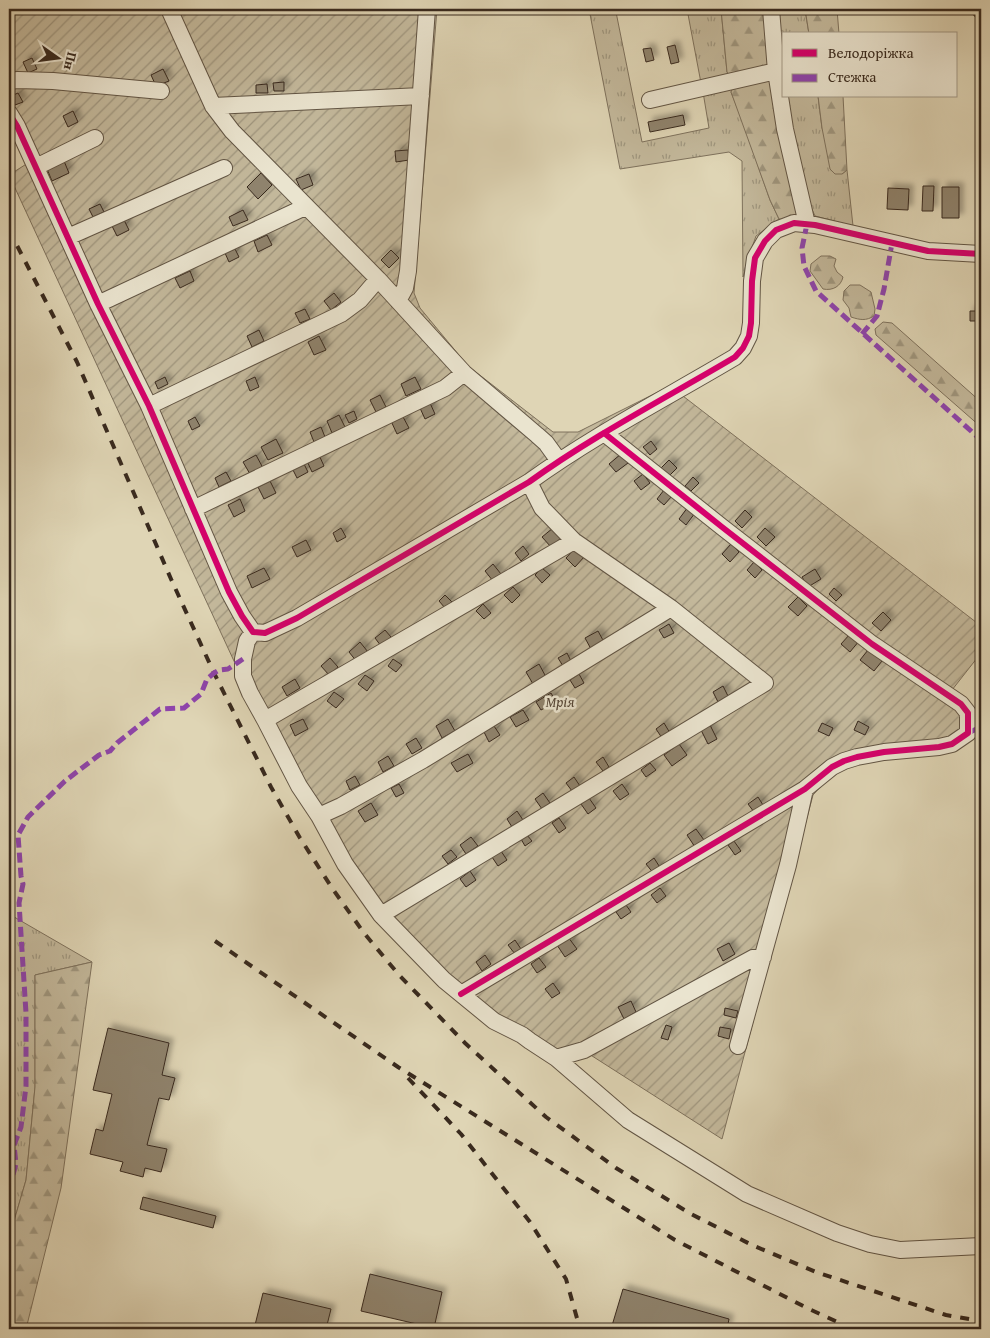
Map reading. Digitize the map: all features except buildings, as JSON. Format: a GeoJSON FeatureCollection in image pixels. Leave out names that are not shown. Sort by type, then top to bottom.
{"type":"FeatureCollection","features":[{"type":"Feature","properties":{"kind":"street"},"geometry":{"type":"LineString","coordinates":[[169,9],[213,106],[232,131],[378,279],[464,374],[537,435],[559,461]]}},
{"type":"Feature","properties":{"kind":"street"},"geometry":{"type":"LineString","coordinates":[[398,301],[405,288],[408,271],[426,9]]}},
{"type":"Feature","properties":{"kind":"street"},"geometry":{"type":"LineString","coordinates":[[771,9],[776,71],[785,129],[807,224]]}},
{"type":"Feature","properties":{"kind":"street"},"geometry":{"type":"LineString","coordinates":[[650,100],[776,71]]}},
{"type":"Feature","properties":{"kind":"street"},"geometry":{"type":"LineString","coordinates":[[9,81],[52,81],[161,92]]}},
{"type":"Feature","properties":{"kind":"street"},"geometry":{"type":"LineString","coordinates":[[213,106],[421,96]]}},
{"type":"Feature","properties":{"kind":"street"},"geometry":{"type":"LineString","coordinates":[[9,113],[17,126],[98,304],[149,406],[229,592],[252,632]]}},
{"type":"Feature","properties":{"kind":"street"},"geometry":{"type":"LineString","coordinates":[[36,167],[95,138]]}},
{"type":"Feature","properties":{"kind":"street"},"geometry":{"type":"LineString","coordinates":[[68,237],[224,168]]}},
{"type":"Feature","properties":{"kind":"street"},"geometry":{"type":"LineString","coordinates":[[98,304],[305,207]]}},
{"type":"Feature","properties":{"kind":"street"},"geometry":{"type":"LineString","coordinates":[[252,632],[265,633],[291,621],[529,482],[604,433],[736,357],[749,336],[752,281],[756,258],[765,241],[776,230],[794,224],[807,224],[928,251],[981,254]]}},
{"type":"Feature","properties":{"kind":"street"},"geometry":{"type":"LineString","coordinates":[[149,406],[341,314],[360,300],[378,279]]}},
{"type":"Feature","properties":{"kind":"street"},"geometry":{"type":"LineString","coordinates":[[193,509],[445,388],[464,374]]}},
{"type":"Feature","properties":{"kind":"street"},"geometry":{"type":"LineString","coordinates":[[461,994],[805,789],[832,767],[857,757],[952,744],[968,733],[968,714],[960,704],[872,644],[604,433]]}},
{"type":"Feature","properties":{"kind":"street"},"geometry":{"type":"LineString","coordinates":[[381,915],[765,683],[671,608],[574,541],[542,508],[529,482]]}},
{"type":"Feature","properties":{"kind":"street"},"geometry":{"type":"LineString","coordinates":[[265,720],[574,541]]}},
{"type":"Feature","properties":{"kind":"street"},"geometry":{"type":"LineString","coordinates":[[319,816],[341,806],[422,760],[671,608]]}},
{"type":"Feature","properties":{"kind":"street"},"geometry":{"type":"LineString","coordinates":[[252,632],[247,641],[243,659],[243,676],[299,786],[319,816],[345,864],[381,915],[444,980],[494,1021],[522,1035],[556,1058],[628,1120],[747,1194],[870,1244],[900,1250],[981,1246]]}},
{"type":"Feature","properties":{"kind":"street"},"geometry":{"type":"LineString","coordinates":[[738,1046],[788,865],[805,789]]}},
{"type":"Feature","properties":{"kind":"street"},"geometry":{"type":"LineString","coordinates":[[556,1058],[584,1050],[753,958],[763,958]]}},
{"type":"Feature","properties":{"kind":"green space","name":"Мрія"},"geometry":{"type":"Polygon","coordinates":[[[9,9],[437,9],[414,293],[420,308],[468,366],[553,432],[578,432],[670,386],[981,626],[981,653],[952,690],[972,736],[857,763],[834,772],[813,795],[722,1139],[589,1054],[554,1062],[377,917],[240,674],[9,175],[28,163],[9,128],[9,9]]]}},
{"type":"Feature","properties":{"kind":"green space"},"geometry":{"type":"Polygon","coordinates":[[[589,9],[631,9],[616,12],[642,142],[709,128],[703,92],[734,85],[731,92],[770,200],[779,219],[756,236],[743,277],[742,161],[729,152],[620,169],[589,9]]]}},
{"type":"Feature","properties":{"kind":"green space"},"geometry":{"type":"Polygon","coordinates":[[[687,9],[721,9],[727,72],[730,76],[701,83],[687,9]]]}},
{"type":"Feature","properties":{"kind":"green space"},"geometry":{"type":"Polygon","coordinates":[[[721,9],[764,9],[768,67],[730,76],[727,72],[721,9]]]}},
{"type":"Feature","properties":{"kind":"green space"},"geometry":{"type":"Polygon","coordinates":[[[776,9],[805,9],[809,32],[782,32],[782,72],[776,9]]]}},
{"type":"Feature","properties":{"kind":"green space"},"geometry":{"type":"Polygon","coordinates":[[[805,9],[837,9],[839,32],[809,32],[805,9]]]}},
{"type":"Feature","properties":{"kind":"green space"},"geometry":{"type":"Polygon","coordinates":[[[771,76],[800,213],[786,220],[779,219],[770,200],[731,92],[734,85],[771,76]]]}},
{"type":"Feature","properties":{"kind":"green space"},"geometry":{"type":"Polygon","coordinates":[[[784,98],[818,98],[822,128],[842,174],[847,170],[853,226],[815,216],[805,194],[784,98]]]}},
{"type":"Feature","properties":{"kind":"green space"},"geometry":{"type":"Polygon","coordinates":[[[818,98],[843,98],[847,170],[842,174],[835,174],[830,169],[818,98]]]}},
{"type":"Feature","properties":{"kind":"green space"},"geometry":{"type":"Polygon","coordinates":[[[821,256],[830,256],[836,259],[834,266],[843,277],[840,283],[833,288],[823,289],[810,271],[811,264],[821,256]]]}},
{"type":"Feature","properties":{"kind":"green space"},"geometry":{"type":"Polygon","coordinates":[[[850,285],[860,285],[871,292],[875,309],[874,316],[863,320],[851,317],[849,308],[843,300],[844,291],[850,285]]]}},
{"type":"Feature","properties":{"kind":"green space"},"geometry":{"type":"Polygon","coordinates":[[[883,322],[892,323],[981,402],[981,427],[876,335],[875,329],[883,322]]]}},
{"type":"Feature","properties":{"kind":"green space"},"geometry":{"type":"Polygon","coordinates":[[[9,914],[92,962],[35,975],[35,1087],[26,1180],[9,1238],[9,914]]]}},
{"type":"Feature","properties":{"kind":"green space"},"geometry":{"type":"Polygon","coordinates":[[[92,962],[61,1188],[26,1329],[9,1329],[9,1238],[26,1180],[35,1087],[35,975],[92,962]]]}},
{"type":"Feature","properties":{"kind":"railway"},"geometry":{"type":"LineString","coordinates":[[9,230],[77,362],[171,579],[214,673],[271,787],[300,838],[332,888],[364,933],[399,975],[465,1043],[546,1117],[616,1168],[691,1214],[752,1245],[816,1272],[946,1315],[981,1321]]}},
{"type":"Feature","properties":{"kind":"railway"},"geometry":{"type":"LineString","coordinates":[[215,941],[398,1067],[675,1240],[809,1309],[853,1329]]}},
{"type":"Feature","properties":{"kind":"railway"},"geometry":{"type":"LineString","coordinates":[[408,1078],[461,1134],[530,1222],[566,1279],[580,1329]]}},
{"type":"Feature","properties":{"kind":"marked path"},"geometry":{"type":"LineString","coordinates":[[807,224],[802,248],[804,266],[816,291],[981,440]]}},
{"type":"Feature","properties":{"kind":"marked path"},"geometry":{"type":"LineString","coordinates":[[862,334],[877,316],[892,243]]}},
{"type":"Feature","properties":{"kind":"marked path"},"geometry":{"type":"LineString","coordinates":[[9,1189],[16,1164],[14,1145],[21,1127],[26,1086],[26,1013],[19,903],[23,884],[18,835],[28,817],[65,781],[99,755],[110,751],[117,743],[160,709],[184,708],[201,694],[207,679],[214,673],[219,670],[228,669],[243,659]]}},
{"type":"Feature","properties":{"kind":"marked path"},"geometry":{"type":"LineString","coordinates":[[968,733],[981,727]]}},
{"type":"Feature","properties":{"kind":"cycle path"},"geometry":{"type":"LineString","coordinates":[[9,113],[17,126],[98,304],[149,406],[229,592],[253,632],[265,633],[297,618],[529,482],[605,433],[735,357],[743,348],[749,336],[755,258],[765,241],[776,230],[794,223],[815,225],[928,251],[981,254]]}},
{"type":"Feature","properties":{"kind":"cycle path"},"geometry":{"type":"LineString","coordinates":[[461,994],[805,789],[832,767],[857,757],[952,744],[968,733],[968,713],[961,704],[872,644],[604,433]]}}]}
